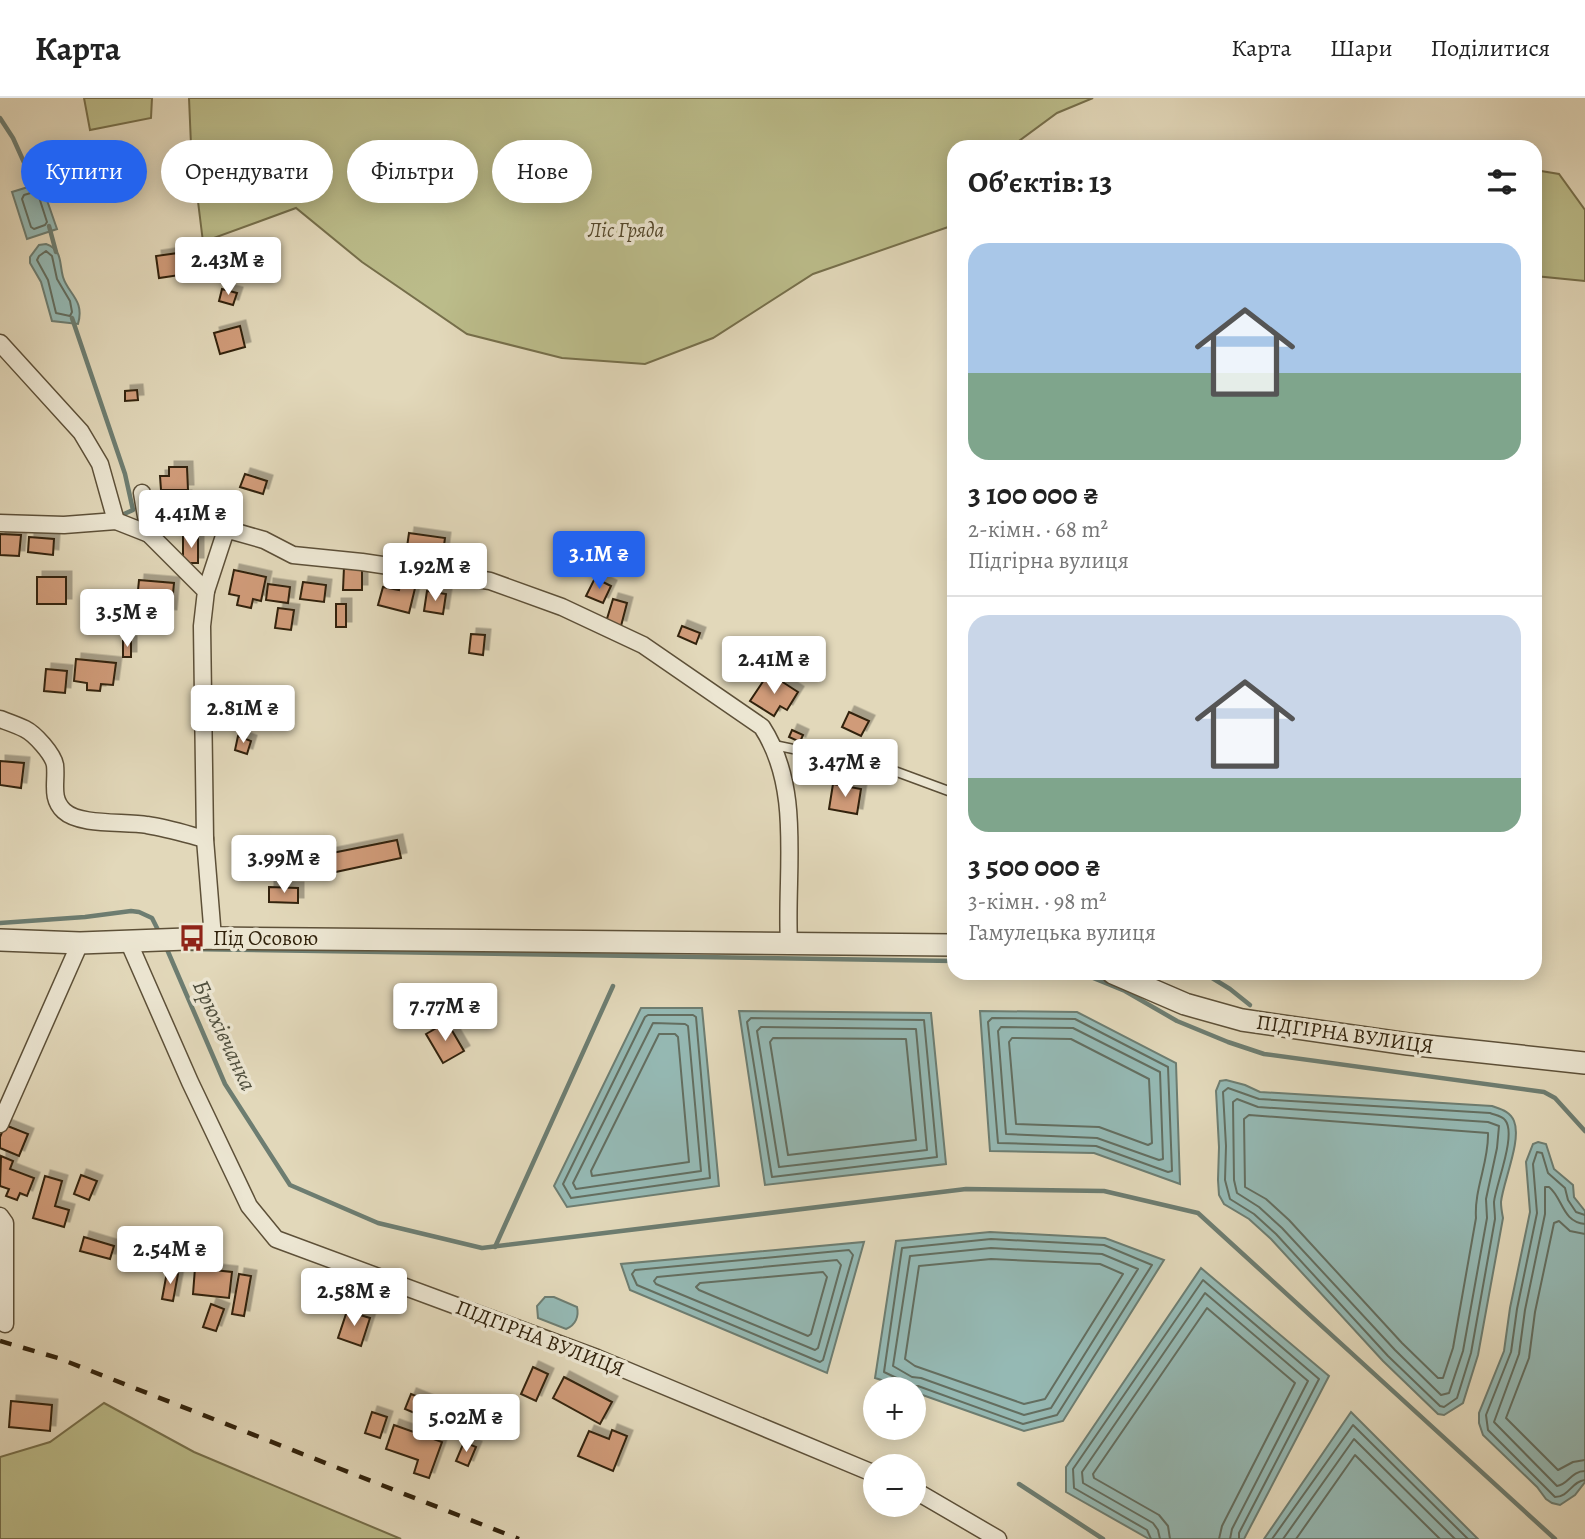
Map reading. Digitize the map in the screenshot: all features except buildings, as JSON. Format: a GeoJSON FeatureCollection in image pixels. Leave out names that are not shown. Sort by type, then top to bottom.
{"type":"FeatureCollection","features":[{"type":"Feature","properties":{"kind":"street"},"geometry":{"type":"LineString","coordinates":[[0,343],[65,411],[81,432],[100,464],[116,521]]}},
{"type":"Feature","properties":{"kind":"street"},"geometry":{"type":"LineString","coordinates":[[142,493],[149,534]]}},
{"type":"Feature","properties":{"kind":"street"},"geometry":{"type":"LineString","coordinates":[[0,523],[64,525],[116,521],[149,534],[206,591]]}},
{"type":"Feature","properties":{"kind":"street"},"geometry":{"type":"LineString","coordinates":[[213,938],[205,839],[202,626],[206,591],[224,536],[229,530],[264,541],[293,555],[490,581],[562,607],[643,645],[762,727],[774,745],[789,813],[789,943]]}},
{"type":"Feature","properties":{"kind":"street"},"geometry":{"type":"LineString","coordinates":[[0,719],[27,730],[51,756],[55,763],[54,793],[58,804],[66,813],[78,818],[146,825],[205,839]]}},
{"type":"Feature","properties":{"kind":"street"},"geometry":{"type":"LineString","coordinates":[[0,940],[80,943],[213,938],[947,945]]}},
{"type":"Feature","properties":{"kind":"street","name":"ПІДГІРНА ВУЛИЦЯ"},"geometry":{"type":"LineString","coordinates":[[138,942],[190,1082],[249,1206],[276,1239],[597,1358],[863,1469]]}},
{"type":"Feature","properties":{"kind":"street"},"geometry":{"type":"LineString","coordinates":[[0,1124],[80,943]]}},
{"type":"Feature","properties":{"kind":"street","name":"ПІДГІРНА ВУЛИЦЯ"},"geometry":{"type":"LineString","coordinates":[[1129,980],[1185,1004],[1242,1020],[1408,1044],[1585,1063]]}},
{"type":"Feature","properties":{"kind":"street"},"geometry":{"type":"LineString","coordinates":[[0,1216],[5,1223],[5,1324]]}},
{"type":"Feature","properties":{"kind":"street"},"geometry":{"type":"LineString","coordinates":[[926,1497],[998,1539]]}},
{"type":"Feature","properties":{"kind":"lane"},"geometry":{"type":"LineString","coordinates":[[774,745],[889,769],[947,790]]}},
{"type":"Feature","properties":{"kind":"green space"},"geometry":{"type":"Polygon","coordinates":[[[84,98],[152,98],[151,118],[90,130],[84,98]]]}},
{"type":"Feature","properties":{"kind":"green space","name":"Ліс Гряда"},"geometry":{"type":"Polygon","coordinates":[[[189,98],[1093,98],[1057,113],[1020,140],[947,140],[947,227],[813,274],[713,338],[645,364],[562,358],[467,334],[362,262],[296,208],[203,242],[198,203],[333,203],[333,140],[191,140],[189,98]]]}},
{"type":"Feature","properties":{"kind":"green space"},"geometry":{"type":"Polygon","coordinates":[[[1542,171],[1559,174],[1585,210],[1585,281],[1542,277],[1542,171]]]}},
{"type":"Feature","properties":{"kind":"green space"},"geometry":{"type":"Polygon","coordinates":[[[104,1403],[194,1452],[401,1539],[0,1539],[0,1457],[50,1442],[104,1403]]]}},
{"type":"Feature","properties":{"kind":"water"},"geometry":{"type":"Polygon","coordinates":[[[21,189],[21,203],[48,203],[57,229],[27,239],[12,192],[21,189]]]}},
{"type":"Feature","properties":{"kind":"water"},"geometry":{"type":"Polygon","coordinates":[[[46,244],[58,253],[65,283],[78,303],[78,324],[52,321],[41,282],[30,263],[30,257],[39,245],[46,244]]]}},
{"type":"Feature","properties":{"kind":"water"},"geometry":{"type":"Polygon","coordinates":[[[641,1008],[702,1008],[719,1186],[567,1207],[554,1186],[641,1008]]]}},
{"type":"Feature","properties":{"kind":"water"},"geometry":{"type":"Polygon","coordinates":[[[739,1011],[931,1013],[946,1164],[765,1185],[739,1011]]]}},
{"type":"Feature","properties":{"kind":"water"},"geometry":{"type":"Polygon","coordinates":[[[980,1011],[1077,1012],[1176,1063],[1180,1184],[1094,1153],[990,1151],[980,1011]]]}},
{"type":"Feature","properties":{"kind":"water"},"geometry":{"type":"Polygon","coordinates":[[[1226,1080],[1260,1092],[1492,1106],[1510,1115],[1516,1129],[1516,1139],[1502,1194],[1503,1218],[1478,1355],[1463,1403],[1444,1415],[1438,1414],[1383,1361],[1271,1239],[1249,1219],[1224,1204],[1219,1195],[1216,1091],[1220,1081],[1226,1080]]]}},
{"type":"Feature","properties":{"kind":"water"},"geometry":{"type":"Polygon","coordinates":[[[1533,1144],[1546,1144],[1554,1169],[1573,1185],[1574,1197],[1585,1211],[1585,1482],[1575,1495],[1560,1505],[1546,1499],[1483,1435],[1479,1423],[1479,1413],[1504,1351],[1530,1212],[1526,1162],[1533,1144]]]}},
{"type":"Feature","properties":{"kind":"water"},"geometry":{"type":"Polygon","coordinates":[[[990,1232],[1105,1238],[1164,1260],[1063,1421],[1024,1431],[926,1396],[926,1377],[875,1377],[896,1241],[990,1232]]]}},
{"type":"Feature","properties":{"kind":"water"},"geometry":{"type":"Polygon","coordinates":[[[864,1242],[827,1373],[630,1290],[621,1264],[864,1242]]]}},
{"type":"Feature","properties":{"kind":"water"},"geometry":{"type":"Polygon","coordinates":[[[1201,1268],[1329,1376],[1244,1539],[1149,1539],[1066,1492],[1066,1467],[1201,1268]]]}},
{"type":"Feature","properties":{"kind":"water"},"geometry":{"type":"Polygon","coordinates":[[[545,1297],[554,1297],[577,1307],[574,1323],[566,1329],[538,1318],[537,1306],[545,1297]]]}},
{"type":"Feature","properties":{"kind":"water"},"geometry":{"type":"Polygon","coordinates":[[[1351,1412],[1478,1539],[1264,1539],[1351,1412]]]}},
{"type":"Feature","properties":{"kind":"waterway"},"geometry":{"type":"LineString","coordinates":[[0,118],[21,156]]}},
{"type":"Feature","properties":{"kind":"waterway"},"geometry":{"type":"LineString","coordinates":[[49,226],[56,252]]}},
{"type":"Feature","properties":{"kind":"waterway"},"geometry":{"type":"LineString","coordinates":[[72,318],[125,474],[133,510],[124,514]]}},
{"type":"Feature","properties":{"kind":"waterway","name":"Брюхівчанка"},"geometry":{"type":"LineString","coordinates":[[0,923],[131,911],[152,918],[159,932]]}},
{"type":"Feature","properties":{"kind":"waterway"},"geometry":{"type":"LineString","coordinates":[[166,947],[225,1084],[290,1185],[378,1223],[482,1248],[966,1189],[1104,1191],[1198,1213],[1555,1539]]}},
{"type":"Feature","properties":{"kind":"waterway"},"geometry":{"type":"LineString","coordinates":[[189,949],[947,961]]}},
{"type":"Feature","properties":{"kind":"waterway"},"geometry":{"type":"LineString","coordinates":[[1098,980],[1125,991],[1177,1021],[1264,1054],[1544,1092],[1555,1098],[1585,1131]]}},
{"type":"Feature","properties":{"kind":"waterway"},"geometry":{"type":"LineString","coordinates":[[1215,980],[1250,1005]]}},
{"type":"Feature","properties":{"kind":"waterway"},"geometry":{"type":"LineString","coordinates":[[495,1247],[613,986]]}},
{"type":"Feature","properties":{"kind":"waterway"},"geometry":{"type":"LineString","coordinates":[[1019,1484],[1103,1539]]}},
{"type":"Feature","properties":{"kind":"railway"},"geometry":{"type":"LineString","coordinates":[[0,1341],[58,1358],[519,1539]]}},
{"type":"Feature","properties":{"kind":"place","name":"Під Осовою"},"geometry":{"type":"Point","coordinates":[192,938]}}]}
